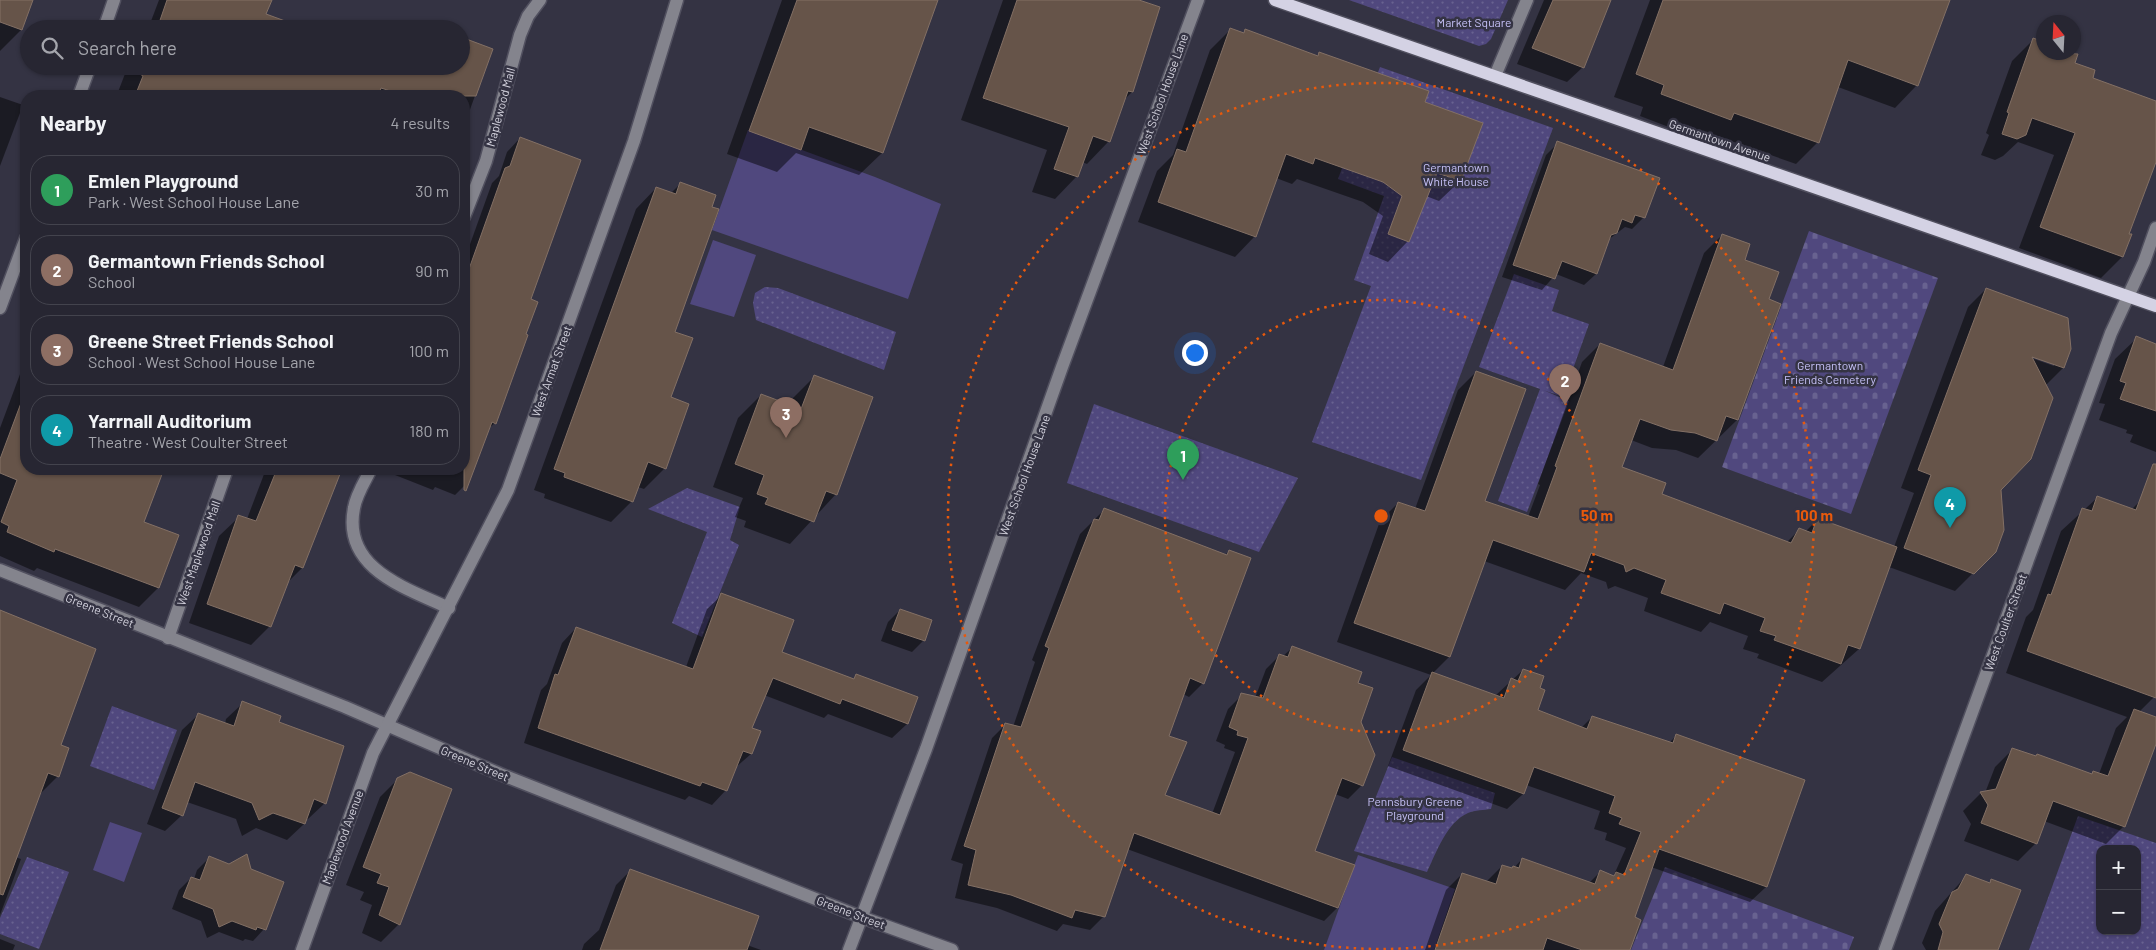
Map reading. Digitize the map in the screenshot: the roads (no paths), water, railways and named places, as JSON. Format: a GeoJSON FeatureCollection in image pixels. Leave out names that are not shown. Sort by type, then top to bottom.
{"type":"FeatureCollection","features":[{"type":"Feature","properties":{"kind":"main road","name":"Germantown Avenue"},"geometry":{"type":"LineString","coordinates":[[1275,0],[2156,306]]}},
{"type":"Feature","properties":{"kind":"street"},"geometry":{"type":"LineString","coordinates":[[107,20],[114,0]]}},
{"type":"Feature","properties":{"kind":"street","name":"Maplewood Mall"},"geometry":{"type":"LineString","coordinates":[[470,201],[486,161],[520,35],[528,16],[540,0]]}},
{"type":"Feature","properties":{"kind":"street","name":"West Armat Street"},"geometry":{"type":"LineString","coordinates":[[386,725],[449,608],[508,490],[634,141],[677,0]]}},
{"type":"Feature","properties":{"kind":"street","name":"West School House Lane"},"geometry":{"type":"LineString","coordinates":[[849,950],[926,749],[1062,367],[1198,0]]}},
{"type":"Feature","properties":{"kind":"street"},"geometry":{"type":"LineString","coordinates":[[1495,76],[1527,0]]}},
{"type":"Feature","properties":{"kind":"street"},"geometry":{"type":"LineString","coordinates":[[81,90],[87,75]]}},
{"type":"Feature","properties":{"kind":"street","name":"West Coulter Street"},"geometry":{"type":"LineString","coordinates":[[1885,950],[2110,333],[2128,296],[2156,228]]}},
{"type":"Feature","properties":{"kind":"street"},"geometry":{"type":"LineString","coordinates":[[0,308],[20,254]]}},
{"type":"Feature","properties":{"kind":"street","name":"West Maplewood Mall"},"geometry":{"type":"LineString","coordinates":[[168,638],[225,475]]}},
{"type":"Feature","properties":{"kind":"street"},"geometry":{"type":"LineString","coordinates":[[368,475],[354,506],[352,519],[359,547],[366,562],[391,581],[449,608]]}},
{"type":"Feature","properties":{"kind":"street","name":"Greene Street"},"geometry":{"type":"LineString","coordinates":[[0,570],[386,725],[500,774],[861,917],[952,950]]}},
{"type":"Feature","properties":{"kind":"street","name":"Maplewood Avenue"},"geometry":{"type":"LineString","coordinates":[[302,950],[371,758],[386,725]]}},
{"type":"Feature","properties":{"kind":"place","name":"Germantown Friends School"},"geometry":{"type":"Point","coordinates":[1565,405]}},
{"type":"Feature","properties":{"kind":"place","name":"Greene Street Friends School"},"geometry":{"type":"Point","coordinates":[786,438]}},
{"type":"Feature","properties":{"kind":"place","name":"Emlen Playground"},"geometry":{"type":"Point","coordinates":[1183,480]}},
{"type":"Feature","properties":{"kind":"place","name":"Yarrnall Auditorium"},"geometry":{"type":"Point","coordinates":[1950,528]}},
{"type":"Feature","properties":{"kind":"park label","name":"Market Square"},"geometry":{"type":"Point","coordinates":[1474,22]}},
{"type":"Feature","properties":{"kind":"park label","name":"Germantown White House"},"geometry":{"type":"Point","coordinates":[1456,174]}},
{"type":"Feature","properties":{"kind":"park label","name":"Germantown Friends Cemetery"},"geometry":{"type":"Point","coordinates":[1830,372]}},
{"type":"Feature","properties":{"kind":"park label","name":"Pennsbury Greene Playground"},"geometry":{"type":"Point","coordinates":[1415,808]}}]}
